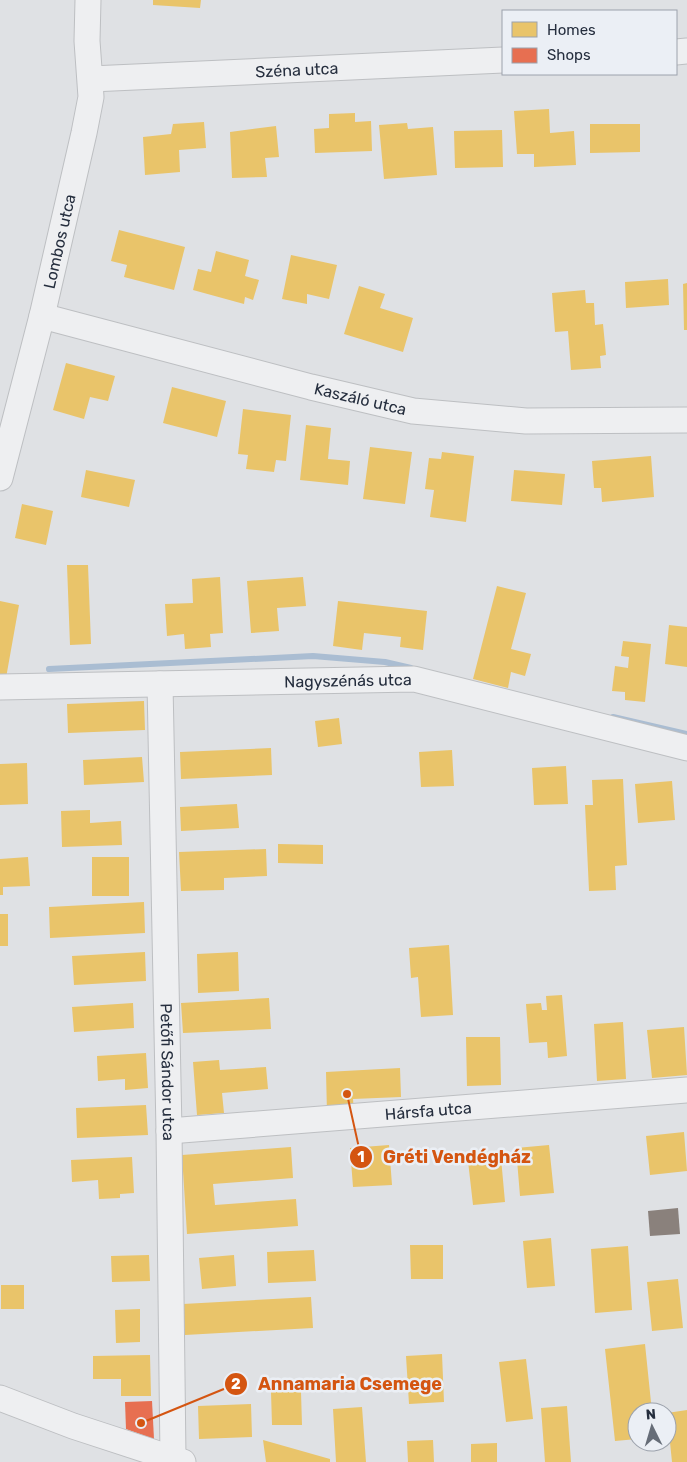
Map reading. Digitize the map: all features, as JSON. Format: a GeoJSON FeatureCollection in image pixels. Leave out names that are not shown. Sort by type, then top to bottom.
{"type":"FeatureCollection","features":[{"type":"Feature","properties":{"kind":"street","name":"Lombos utca"},"geometry":{"type":"LineString","coordinates":[[0,478],[42,316],[91,97],[87,41],[88,0]]}},
{"type":"Feature","properties":{"kind":"street","name":"Széna utca"},"geometry":{"type":"LineString","coordinates":[[90,79],[502,60]]}},
{"type":"Feature","properties":{"kind":"street","name":"Kaszáló utca"},"geometry":{"type":"LineString","coordinates":[[42,316],[311,387],[413,411],[526,421],[687,420]]}},
{"type":"Feature","properties":{"kind":"street","name":"Nagyszénás utca"},"geometry":{"type":"LineString","coordinates":[[0,687],[414,679],[687,748]]}},
{"type":"Feature","properties":{"kind":"street","name":"Petőfi Sándor utca"},"geometry":{"type":"LineString","coordinates":[[160,684],[178,1460]]}},
{"type":"Feature","properties":{"kind":"street","name":"Hársfa utca"},"geometry":{"type":"LineString","coordinates":[[169,1131],[687,1090]]}},
{"type":"Feature","properties":{"kind":"street"},"geometry":{"type":"LineString","coordinates":[[0,1398],[73,1426],[178,1460]]}},
{"type":"Feature","properties":{"kind":"building: Homes"},"geometry":{"type":"Polygon","coordinates":[[[153,0],[201,0],[200,8],[153,5],[153,0]]]}},
{"type":"Feature","properties":{"kind":"building: Homes"},"geometry":{"type":"Polygon","coordinates":[[[549,109],[550,133],[574,131],[576,165],[534,167],[534,154],[517,154],[514,111],[549,109]]]}},
{"type":"Feature","properties":{"kind":"building: Homes"},"geometry":{"type":"Polygon","coordinates":[[[355,113],[355,122],[371,121],[372,151],[315,153],[314,129],[329,128],[329,114],[355,113]]]}},
{"type":"Feature","properties":{"kind":"building: Homes"},"geometry":{"type":"Polygon","coordinates":[[[204,122],[206,148],[179,150],[180,172],[145,175],[143,137],[171,134],[173,124],[204,122]]]}},
{"type":"Feature","properties":{"kind":"building: Homes"},"geometry":{"type":"Polygon","coordinates":[[[407,123],[408,129],[433,127],[437,175],[384,179],[379,125],[407,123]]]}},
{"type":"Feature","properties":{"kind":"building: Homes"},"geometry":{"type":"Polygon","coordinates":[[[590,124],[640,124],[640,152],[590,153],[590,124]]]}},
{"type":"Feature","properties":{"kind":"building: Homes"},"geometry":{"type":"Polygon","coordinates":[[[276,126],[279,157],[265,158],[267,177],[232,178],[230,132],[276,126]]]}},
{"type":"Feature","properties":{"kind":"building: Homes"},"geometry":{"type":"Polygon","coordinates":[[[502,130],[503,167],[455,168],[454,131],[502,130]]]}},
{"type":"Feature","properties":{"kind":"building: Homes"},"geometry":{"type":"Polygon","coordinates":[[[119,230],[185,247],[174,290],[124,277],[127,265],[111,261],[119,230]]]}},
{"type":"Feature","properties":{"kind":"building: Homes"},"geometry":{"type":"Polygon","coordinates":[[[216,251],[249,260],[245,276],[259,280],[253,300],[245,297],[244,304],[193,290],[198,269],[211,272],[216,251]]]}},
{"type":"Feature","properties":{"kind":"building: Homes"},"geometry":{"type":"Polygon","coordinates":[[[291,255],[337,265],[329,299],[307,294],[307,304],[282,299],[291,255]]]}},
{"type":"Feature","properties":{"kind":"building: Homes"},"geometry":{"type":"Polygon","coordinates":[[[668,279],[669,305],[626,308],[625,282],[668,279]]]}},
{"type":"Feature","properties":{"kind":"building: Homes"},"geometry":{"type":"Polygon","coordinates":[[[687,283],[687,330],[684,330],[683,284],[687,283]]]}},
{"type":"Feature","properties":{"kind":"building: Homes"},"geometry":{"type":"Polygon","coordinates":[[[359,286],[385,294],[380,308],[413,318],[403,352],[344,334],[359,286]]]}},
{"type":"Feature","properties":{"kind":"building: Homes"},"geometry":{"type":"Polygon","coordinates":[[[585,290],[586,303],[594,303],[595,325],[603,324],[606,355],[600,356],[601,368],[571,370],[568,331],[555,332],[552,293],[585,290]]]}},
{"type":"Feature","properties":{"kind":"building: Homes"},"geometry":{"type":"Polygon","coordinates":[[[66,363],[115,376],[108,401],[90,397],[84,419],[53,410],[66,363]]]}},
{"type":"Feature","properties":{"kind":"building: Homes"},"geometry":{"type":"Polygon","coordinates":[[[172,387],[226,401],[217,437],[163,423],[172,387]]]}},
{"type":"Feature","properties":{"kind":"building: Homes"},"geometry":{"type":"Polygon","coordinates":[[[243,409],[291,415],[286,461],[276,460],[274,472],[246,469],[248,455],[238,454],[243,409]]]}},
{"type":"Feature","properties":{"kind":"building: Homes"},"geometry":{"type":"Polygon","coordinates":[[[306,425],[331,428],[328,459],[350,461],[348,485],[300,480],[306,425]]]}},
{"type":"Feature","properties":{"kind":"building: Homes"},"geometry":{"type":"Polygon","coordinates":[[[370,447],[412,452],[405,504],[363,499],[370,447]]]}},
{"type":"Feature","properties":{"kind":"building: Homes"},"geometry":{"type":"Polygon","coordinates":[[[442,452],[474,456],[466,522],[430,517],[434,490],[425,489],[429,458],[441,459],[442,452]]]}},
{"type":"Feature","properties":{"kind":"building: Homes"},"geometry":{"type":"Polygon","coordinates":[[[651,456],[654,497],[602,502],[601,488],[594,488],[592,461],[651,456]]]}},
{"type":"Feature","properties":{"kind":"building: Homes"},"geometry":{"type":"Polygon","coordinates":[[[86,470],[135,480],[129,507],[81,497],[86,470]]]}},
{"type":"Feature","properties":{"kind":"building: Homes"},"geometry":{"type":"Polygon","coordinates":[[[514,470],[565,474],[562,505],[511,501],[514,470]]]}},
{"type":"Feature","properties":{"kind":"building: Homes"},"geometry":{"type":"Polygon","coordinates":[[[22,504],[53,511],[46,545],[15,538],[22,504]]]}},
{"type":"Feature","properties":{"kind":"building: Homes"},"geometry":{"type":"Polygon","coordinates":[[[67,565],[88,565],[91,644],[70,645],[67,565]]]}},
{"type":"Feature","properties":{"kind":"building: Homes"},"geometry":{"type":"Polygon","coordinates":[[[220,577],[223,633],[210,634],[211,647],[185,649],[184,634],[167,636],[165,604],[193,603],[192,579],[220,577]]]}},
{"type":"Feature","properties":{"kind":"building: Homes"},"geometry":{"type":"Polygon","coordinates":[[[303,577],[306,606],[277,608],[279,631],[251,633],[247,581],[303,577]]]}},
{"type":"Feature","properties":{"kind":"building: Homes"},"geometry":{"type":"Polygon","coordinates":[[[497,586],[526,593],[511,649],[531,654],[525,676],[511,672],[508,688],[473,679],[497,586]]]}},
{"type":"Feature","properties":{"kind":"building: Homes"},"geometry":{"type":"Polygon","coordinates":[[[0,601],[19,605],[6,678],[0,677],[0,601]]]}},
{"type":"Feature","properties":{"kind":"building: Homes"},"geometry":{"type":"Polygon","coordinates":[[[338,601],[427,611],[423,650],[400,647],[401,637],[364,633],[362,650],[333,646],[338,601]]]}},
{"type":"Feature","properties":{"kind":"building: Homes"},"geometry":{"type":"Polygon","coordinates":[[[669,625],[687,627],[687,667],[665,664],[669,625]]]}},
{"type":"Feature","properties":{"kind":"building: Homes"},"geometry":{"type":"Polygon","coordinates":[[[623,641],[651,644],[645,702],[625,700],[625,692],[612,691],[615,666],[628,668],[629,657],[621,656],[623,641]]]}},
{"type":"Feature","properties":{"kind":"building: Homes"},"geometry":{"type":"Polygon","coordinates":[[[144,701],[145,730],[68,733],[67,704],[144,701]]]}},
{"type":"Feature","properties":{"kind":"building: Homes"},"geometry":{"type":"Polygon","coordinates":[[[339,718],[342,744],[318,747],[315,721],[339,718]]]}},
{"type":"Feature","properties":{"kind":"building: Homes"},"geometry":{"type":"Polygon","coordinates":[[[271,748],[272,775],[181,779],[180,752],[271,748]]]}},
{"type":"Feature","properties":{"kind":"building: Homes"},"geometry":{"type":"Polygon","coordinates":[[[452,750],[454,786],[421,787],[419,752],[452,750]]]}},
{"type":"Feature","properties":{"kind":"building: Homes"},"geometry":{"type":"Polygon","coordinates":[[[142,757],[144,782],[84,785],[83,760],[142,757]]]}},
{"type":"Feature","properties":{"kind":"building: Homes"},"geometry":{"type":"Polygon","coordinates":[[[27,763],[28,804],[0,805],[0,764],[27,763]]]}},
{"type":"Feature","properties":{"kind":"building: Homes"},"geometry":{"type":"Polygon","coordinates":[[[566,766],[568,804],[534,805],[532,768],[566,766]]]}},
{"type":"Feature","properties":{"kind":"building: Homes"},"geometry":{"type":"Polygon","coordinates":[[[623,779],[627,865],[615,866],[616,890],[589,891],[585,805],[593,805],[592,780],[623,779]]]}},
{"type":"Feature","properties":{"kind":"building: Homes"},"geometry":{"type":"Polygon","coordinates":[[[672,781],[675,820],[638,823],[635,784],[672,781]]]}},
{"type":"Feature","properties":{"kind":"building: Homes"},"geometry":{"type":"Polygon","coordinates":[[[237,804],[239,828],[181,831],[180,807],[237,804]]]}},
{"type":"Feature","properties":{"kind":"building: Homes"},"geometry":{"type":"Polygon","coordinates":[[[90,810],[90,823],[121,821],[122,845],[62,847],[61,811],[90,810]]]}},
{"type":"Feature","properties":{"kind":"building: Homes"},"geometry":{"type":"Polygon","coordinates":[[[278,844],[323,845],[323,864],[278,863],[278,844]]]}},
{"type":"Feature","properties":{"kind":"building: Homes"},"geometry":{"type":"Polygon","coordinates":[[[266,849],[267,876],[224,878],[224,890],[181,891],[179,852],[266,849]]]}},
{"type":"Feature","properties":{"kind":"building: Homes"},"geometry":{"type":"Polygon","coordinates":[[[28,857],[30,886],[3,887],[3,895],[0,895],[0,859],[28,857]]]}},
{"type":"Feature","properties":{"kind":"building: Homes"},"geometry":{"type":"Polygon","coordinates":[[[92,857],[129,857],[129,896],[92,896],[92,857]]]}},
{"type":"Feature","properties":{"kind":"building: Homes"},"geometry":{"type":"Polygon","coordinates":[[[144,902],[145,933],[50,938],[49,907],[144,902]]]}},
{"type":"Feature","properties":{"kind":"building: Homes"},"geometry":{"type":"Polygon","coordinates":[[[0,914],[8,914],[8,946],[0,946],[0,914]]]}},
{"type":"Feature","properties":{"kind":"building: Homes"},"geometry":{"type":"Polygon","coordinates":[[[449,945],[453,1015],[421,1017],[418,977],[411,978],[409,948],[449,945]]]}},
{"type":"Feature","properties":{"kind":"building: Homes"},"geometry":{"type":"Polygon","coordinates":[[[145,952],[146,981],[74,985],[72,956],[145,952]]]}},
{"type":"Feature","properties":{"kind":"building: Homes"},"geometry":{"type":"Polygon","coordinates":[[[238,952],[239,991],[198,993],[197,954],[238,952]]]}},
{"type":"Feature","properties":{"kind":"building: Homes"},"geometry":{"type":"Polygon","coordinates":[[[562,995],[567,1056],[548,1058],[547,1042],[529,1043],[526,1004],[541,1003],[542,1010],[547,1010],[546,996],[562,995]]]}},
{"type":"Feature","properties":{"kind":"building: Homes"},"geometry":{"type":"Polygon","coordinates":[[[269,998],[271,1029],[183,1033],[181,1003],[269,998]]]}},
{"type":"Feature","properties":{"kind":"building: Homes"},"geometry":{"type":"Polygon","coordinates":[[[133,1003],[134,1028],[74,1032],[72,1007],[133,1003]]]}},
{"type":"Feature","properties":{"kind":"building: Homes"},"geometry":{"type":"Polygon","coordinates":[[[623,1022],[626,1079],[597,1081],[594,1024],[623,1022]]]}},
{"type":"Feature","properties":{"kind":"building: Homes"},"geometry":{"type":"Polygon","coordinates":[[[684,1027],[687,1075],[652,1078],[647,1030],[684,1027]]]}},
{"type":"Feature","properties":{"kind":"building: Homes"},"geometry":{"type":"Polygon","coordinates":[[[466,1037],[500,1037],[501,1085],[467,1086],[466,1037]]]}},
{"type":"Feature","properties":{"kind":"building: Homes"},"geometry":{"type":"Polygon","coordinates":[[[146,1053],[148,1088],[125,1090],[125,1079],[98,1081],[97,1056],[146,1053]]]}},
{"type":"Feature","properties":{"kind":"building: Homes"},"geometry":{"type":"Polygon","coordinates":[[[219,1060],[220,1070],[266,1067],[268,1089],[222,1093],[224,1113],[197,1115],[193,1062],[219,1060]]]}},
{"type":"Feature","properties":{"kind":"building: Homes"},"geometry":{"type":"Polygon","coordinates":[[[400,1068],[401,1097],[353,1099],[354,1112],[327,1113],[326,1072],[400,1068]]]}},
{"type":"Feature","properties":{"kind":"building: Homes"},"geometry":{"type":"Polygon","coordinates":[[[146,1105],[148,1135],[77,1138],[76,1108],[146,1105]]]}},
{"type":"Feature","properties":{"kind":"building: Homes"},"geometry":{"type":"Polygon","coordinates":[[[684,1132],[687,1171],[650,1175],[646,1136],[684,1132]]]}},
{"type":"Feature","properties":{"kind":"building: Homes"},"geometry":{"type":"Polygon","coordinates":[[[389,1145],[392,1185],[353,1187],[350,1148],[389,1145]]]}},
{"type":"Feature","properties":{"kind":"building: Homes"},"geometry":{"type":"Polygon","coordinates":[[[549,1145],[554,1193],[520,1196],[516,1148],[549,1145]]]}},
{"type":"Feature","properties":{"kind":"building: Homes"},"geometry":{"type":"Polygon","coordinates":[[[291,1147],[293,1178],[213,1184],[215,1205],[296,1199],[298,1226],[187,1234],[182,1155],[291,1147]]]}},
{"type":"Feature","properties":{"kind":"building: Homes"},"geometry":{"type":"Polygon","coordinates":[[[132,1157],[134,1193],[120,1194],[120,1198],[99,1199],[98,1180],[72,1182],[71,1160],[132,1157]]]}},
{"type":"Feature","properties":{"kind":"building: Homes"},"geometry":{"type":"Polygon","coordinates":[[[501,1158],[505,1202],[473,1205],[468,1161],[501,1158]]]}},
{"type":"Feature","properties":{"kind":"building: Homes"},"geometry":{"type":"Polygon","coordinates":[[[551,1238],[555,1286],[527,1288],[523,1241],[551,1238]]]}},
{"type":"Feature","properties":{"kind":"building: Homes"},"geometry":{"type":"Polygon","coordinates":[[[410,1245],[443,1245],[443,1279],[411,1279],[410,1245]]]}},
{"type":"Feature","properties":{"kind":"building: Homes"},"geometry":{"type":"Polygon","coordinates":[[[628,1246],[632,1310],[595,1313],[591,1249],[628,1246]]]}},
{"type":"Feature","properties":{"kind":"building: Homes"},"geometry":{"type":"Polygon","coordinates":[[[314,1250],[316,1281],[268,1283],[267,1252],[314,1250]]]}},
{"type":"Feature","properties":{"kind":"building: Homes"},"geometry":{"type":"Polygon","coordinates":[[[149,1255],[150,1281],[112,1282],[111,1256],[149,1255]]]}},
{"type":"Feature","properties":{"kind":"building: Homes"},"geometry":{"type":"Polygon","coordinates":[[[234,1255],[236,1286],[202,1289],[199,1258],[234,1255]]]}},
{"type":"Feature","properties":{"kind":"building: Homes"},"geometry":{"type":"Polygon","coordinates":[[[678,1279],[683,1328],[652,1331],[647,1282],[678,1279]]]}},
{"type":"Feature","properties":{"kind":"building: Homes"},"geometry":{"type":"Polygon","coordinates":[[[1,1285],[24,1285],[24,1309],[1,1309],[1,1285]]]}},
{"type":"Feature","properties":{"kind":"building: Homes"},"geometry":{"type":"Polygon","coordinates":[[[311,1297],[313,1328],[185,1335],[183,1304],[311,1297]]]}},
{"type":"Feature","properties":{"kind":"building: Homes"},"geometry":{"type":"Polygon","coordinates":[[[140,1309],[140,1342],[116,1343],[115,1310],[140,1309]]]}},
{"type":"Feature","properties":{"kind":"building: Homes"},"geometry":{"type":"Polygon","coordinates":[[[645,1344],[651,1402],[627,1402],[627,1440],[615,1441],[605,1349],[645,1344]]]}},
{"type":"Feature","properties":{"kind":"building: Homes"},"geometry":{"type":"Polygon","coordinates":[[[442,1354],[444,1402],[409,1404],[406,1356],[442,1354]]]}},
{"type":"Feature","properties":{"kind":"building: Homes"},"geometry":{"type":"Polygon","coordinates":[[[150,1355],[151,1396],[121,1396],[121,1379],[93,1379],[93,1356],[150,1355]]]}},
{"type":"Feature","properties":{"kind":"building: Homes"},"geometry":{"type":"Polygon","coordinates":[[[526,1359],[533,1419],[506,1422],[499,1362],[526,1359]]]}},
{"type":"Feature","properties":{"kind":"building: Homes"},"geometry":{"type":"Polygon","coordinates":[[[271,1392],[301,1392],[302,1425],[272,1425],[271,1392]]]}},
{"type":"Feature","properties":{"kind":"building: Homes"},"geometry":{"type":"Polygon","coordinates":[[[251,1404],[252,1437],[199,1439],[198,1406],[251,1404]]]}},
{"type":"Feature","properties":{"kind":"building: Homes"},"geometry":{"type":"Polygon","coordinates":[[[567,1406],[571,1462],[545,1462],[541,1408],[567,1406]]]}},
{"type":"Feature","properties":{"kind":"building: Homes"},"geometry":{"type":"Polygon","coordinates":[[[362,1407],[366,1462],[336,1462],[333,1409],[362,1407]]]}},
{"type":"Feature","properties":{"kind":"building: Homes"},"geometry":{"type":"Polygon","coordinates":[[[687,1410],[687,1462],[672,1462],[671,1452],[677,1452],[677,1412],[687,1410]]]}},
{"type":"Feature","properties":{"kind":"building: Homes"},"geometry":{"type":"Polygon","coordinates":[[[263,1440],[330,1459],[330,1462],[266,1462],[263,1440]]]}},
{"type":"Feature","properties":{"kind":"building: Homes"},"geometry":{"type":"Polygon","coordinates":[[[433,1440],[434,1462],[408,1462],[407,1441],[433,1440]]]}},
{"type":"Feature","properties":{"kind":"building: Homes"},"geometry":{"type":"Polygon","coordinates":[[[497,1443],[497,1462],[471,1462],[471,1444],[497,1443]]]}},
{"type":"Feature","properties":{"kind":"building: Shops"},"geometry":{"type":"Polygon","coordinates":[[[152,1401],[154,1439],[126,1429],[125,1402],[152,1401]]]}},
{"type":"Feature","properties":{"kind":"building: Industry"},"geometry":{"type":"Polygon","coordinates":[[[678,1208],[680,1234],[650,1236],[648,1211],[678,1208]]]}},
{"type":"Feature","properties":{"kind":"waterway"},"geometry":{"type":"LineString","coordinates":[[49,669],[313,656],[385,662],[411,668]]}},
{"type":"Feature","properties":{"kind":"waterway"},"geometry":{"type":"LineString","coordinates":[[613,717],[687,734]]}},
{"type":"Feature","properties":{"kind":"place","name":"Gréti Vendégház"},"geometry":{"type":"Point","coordinates":[347,1094]}},
{"type":"Feature","properties":{"kind":"place","name":"Annamaria Csemege"},"geometry":{"type":"Point","coordinates":[141,1423]}}]}
